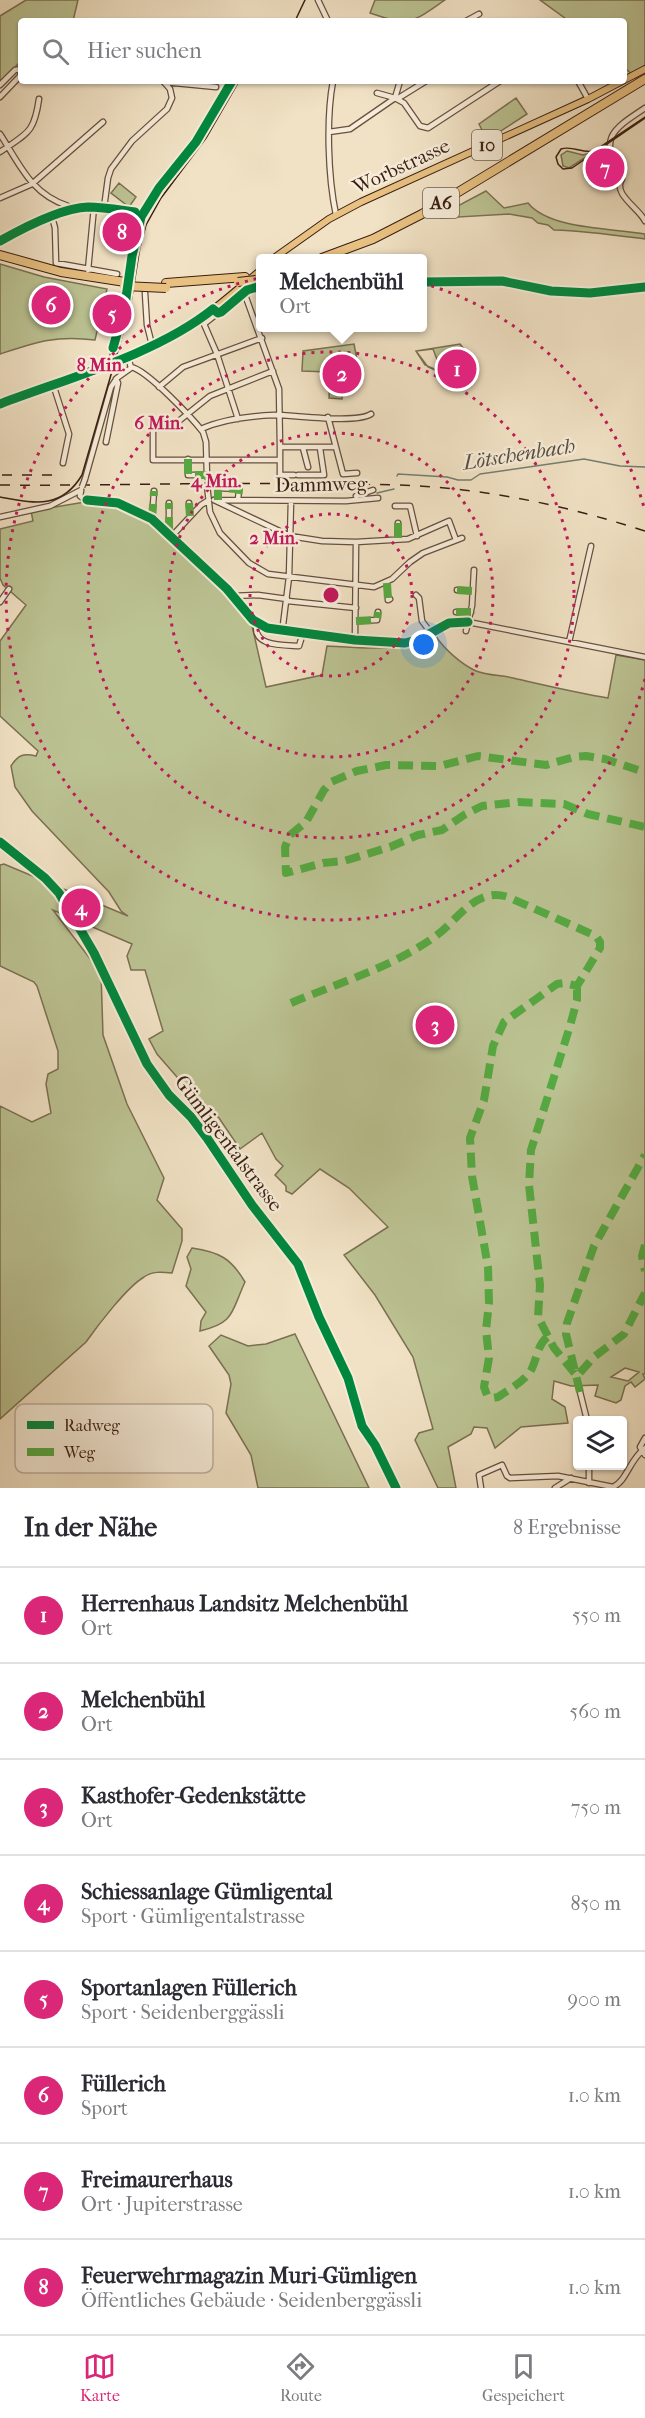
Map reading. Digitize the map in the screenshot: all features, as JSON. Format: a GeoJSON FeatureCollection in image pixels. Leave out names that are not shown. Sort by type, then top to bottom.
{"type":"FeatureCollection","features":[{"type":"Feature","properties":{"kind":"highway","name":"A6"},"geometry":{"type":"LineString","coordinates":[[333,254],[373,239],[429,210],[645,79]]}},
{"type":"Feature","properties":{"kind":"highway","name":"A6"},"geometry":{"type":"LineString","coordinates":[[346,254],[424,218],[645,84]]}},
{"type":"Feature","properties":{"kind":"highway"},"geometry":{"type":"LineString","coordinates":[[0,257],[67,274],[124,284],[166,286],[256,280]]}},
{"type":"Feature","properties":{"kind":"main road","name":"Worbstrasse"},"geometry":{"type":"LineString","coordinates":[[627,78],[645,69]]}},
{"type":"Feature","properties":{"kind":"main road","name":"Worbstrasse"},"geometry":{"type":"LineString","coordinates":[[280,254],[336,215],[616,84]]}},
{"type":"Feature","properties":{"kind":"main road"},"geometry":{"type":"LineString","coordinates":[[0,404],[128,356],[184,329],[215,311],[256,274]]}},
{"type":"Feature","properties":{"kind":"street"},"geometry":{"type":"LineString","coordinates":[[318,0],[327,18]]}},
{"type":"Feature","properties":{"kind":"street"},"geometry":{"type":"LineString","coordinates":[[472,18],[479,14]]}},
{"type":"Feature","properties":{"kind":"street"},"geometry":{"type":"LineString","coordinates":[[0,85],[18,70]]}},
{"type":"Feature","properties":{"kind":"street"},"geometry":{"type":"LineString","coordinates":[[0,97],[18,78]]}},
{"type":"Feature","properties":{"kind":"street"},"geometry":{"type":"LineString","coordinates":[[104,208],[111,169],[132,141],[171,103],[172,92],[166,84]]}},
{"type":"Feature","properties":{"kind":"street"},"geometry":{"type":"LineString","coordinates":[[190,84],[216,87]]}},
{"type":"Feature","properties":{"kind":"street"},"geometry":{"type":"LineString","coordinates":[[332,84],[329,103],[329,132],[336,215]]}},
{"type":"Feature","properties":{"kind":"street"},"geometry":{"type":"LineString","coordinates":[[396,99],[399,84]]}},
{"type":"Feature","properties":{"kind":"street"},"geometry":{"type":"LineString","coordinates":[[329,132],[350,129],[421,84]]}},
{"type":"Feature","properties":{"kind":"street"},"geometry":{"type":"LineString","coordinates":[[377,93],[404,103],[420,126],[428,128],[495,84]]}},
{"type":"Feature","properties":{"kind":"street"},"geometry":{"type":"LineString","coordinates":[[582,84],[588,99]]}},
{"type":"Feature","properties":{"kind":"street"},"geometry":{"type":"LineString","coordinates":[[0,152],[33,127],[39,99]]}},
{"type":"Feature","properties":{"kind":"street"},"geometry":{"type":"LineString","coordinates":[[645,108],[615,129],[609,144],[611,158],[622,179],[619,183],[620,190],[639,210],[645,221]]}},
{"type":"Feature","properties":{"kind":"street"},"geometry":{"type":"LineString","coordinates":[[0,198],[32,184],[103,122]]}},
{"type":"Feature","properties":{"kind":"street"},"geometry":{"type":"LineString","coordinates":[[0,134],[32,184],[44,195],[67,206],[70,210]]}},
{"type":"Feature","properties":{"kind":"street"},"geometry":{"type":"LineString","coordinates":[[88,270],[94,207]]}},
{"type":"Feature","properties":{"kind":"street"},"geometry":{"type":"LineString","coordinates":[[0,242],[70,210],[94,207],[135,212],[141,217],[132,256],[125,305],[111,362]]}},
{"type":"Feature","properties":{"kind":"street"},"geometry":{"type":"LineString","coordinates":[[52,217],[56,263],[117,274]]}},
{"type":"Feature","properties":{"kind":"street"},"geometry":{"type":"LineString","coordinates":[[427,282],[465,280],[514,282],[551,291],[590,293],[645,286]]}},
{"type":"Feature","properties":{"kind":"street"},"geometry":{"type":"LineString","coordinates":[[238,419],[218,354],[204,324],[215,311],[256,283]]}},
{"type":"Feature","properties":{"kind":"street"},"geometry":{"type":"LineString","coordinates":[[244,292],[256,323]]}},
{"type":"Feature","properties":{"kind":"street"},"geometry":{"type":"LineString","coordinates":[[145,293],[147,325],[152,345]]}},
{"type":"Feature","properties":{"kind":"street"},"geometry":{"type":"LineString","coordinates":[[260,332],[280,394],[280,475],[324,475],[320,448]]}},
{"type":"Feature","properties":{"kind":"street"},"geometry":{"type":"LineString","coordinates":[[159,387],[183,367],[262,338]]}},
{"type":"Feature","properties":{"kind":"street"},"geometry":{"type":"LineString","coordinates":[[128,356],[131,367]]}},
{"type":"Feature","properties":{"kind":"street"},"geometry":{"type":"LineString","coordinates":[[131,367],[140,370],[159,387],[205,435],[207,476],[188,475],[188,459]]}},
{"type":"Feature","properties":{"kind":"street"},"geometry":{"type":"LineString","coordinates":[[131,367],[116,379],[111,387],[80,496],[84,499],[118,503],[140,511],[152,519],[233,596],[257,623],[270,629],[355,640],[407,643],[420,639],[449,623],[468,622],[645,657]]}},
{"type":"Feature","properties":{"kind":"street"},"geometry":{"type":"LineString","coordinates":[[273,371],[228,387],[205,399],[175,424],[153,425],[153,460],[279,460]]}},
{"type":"Feature","properties":{"kind":"street"},"geometry":{"type":"LineString","coordinates":[[106,442],[118,382],[116,379]]}},
{"type":"Feature","properties":{"kind":"street"},"geometry":{"type":"LineString","coordinates":[[52,384],[69,434],[63,463]]}},
{"type":"Feature","properties":{"kind":"street"},"geometry":{"type":"LineString","coordinates":[[201,429],[238,419],[280,415],[351,419],[371,414]]}},
{"type":"Feature","properties":{"kind":"street"},"geometry":{"type":"LineString","coordinates":[[328,417],[334,447],[343,474],[357,473]]}},
{"type":"Feature","properties":{"kind":"street"},"geometry":{"type":"LineString","coordinates":[[280,447],[334,447]]}},
{"type":"Feature","properties":{"kind":"street"},"geometry":{"type":"LineString","coordinates":[[303,447],[308,467]]}},
{"type":"Feature","properties":{"kind":"street"},"geometry":{"type":"LineString","coordinates":[[207,485],[213,500],[217,529],[244,558],[268,574],[374,587],[387,583],[417,557],[462,538]]}},
{"type":"Feature","properties":{"kind":"street"},"geometry":{"type":"LineString","coordinates":[[170,534],[213,500],[218,488],[239,489],[238,500]]}},
{"type":"Feature","properties":{"kind":"street"},"geometry":{"type":"LineString","coordinates":[[0,517],[50,506],[81,489]]}},
{"type":"Feature","properties":{"kind":"street"},"geometry":{"type":"LineString","coordinates":[[338,500],[373,490]]}},
{"type":"Feature","properties":{"kind":"street"},"geometry":{"type":"LineString","coordinates":[[152,519],[154,491]]}},
{"type":"Feature","properties":{"kind":"street","name":"Dammweg"},"geometry":{"type":"LineString","coordinates":[[213,500],[291,501],[378,498]]}},
{"type":"Feature","properties":{"kind":"street"},"geometry":{"type":"LineString","coordinates":[[213,500],[290,536],[322,541],[356,542],[398,539],[417,536],[449,521],[456,540]]}},
{"type":"Feature","properties":{"kind":"street"},"geometry":{"type":"LineString","coordinates":[[284,625],[290,577],[291,501]]}},
{"type":"Feature","properties":{"kind":"street"},"geometry":{"type":"LineString","coordinates":[[153,503],[161,503]]}},
{"type":"Feature","properties":{"kind":"street"},"geometry":{"type":"LineString","coordinates":[[169,503],[170,534]]}},
{"type":"Feature","properties":{"kind":"street"},"geometry":{"type":"LineString","coordinates":[[189,503],[190,516]]}},
{"type":"Feature","properties":{"kind":"street"},"geometry":{"type":"LineString","coordinates":[[395,506],[410,506],[417,536]]}},
{"type":"Feature","properties":{"kind":"street"},"geometry":{"type":"LineString","coordinates":[[398,523],[398,539]]}},
{"type":"Feature","properties":{"kind":"street"},"geometry":{"type":"LineString","coordinates":[[355,640],[356,542]]}},
{"type":"Feature","properties":{"kind":"street"},"geometry":{"type":"LineString","coordinates":[[569,642],[591,546]]}},
{"type":"Feature","properties":{"kind":"street"},"geometry":{"type":"LineString","coordinates":[[466,631],[471,612],[474,570]]}},
{"type":"Feature","properties":{"kind":"street"},"geometry":{"type":"LineString","coordinates":[[387,583],[388,600],[390,599]]}},
{"type":"Feature","properties":{"kind":"street"},"geometry":{"type":"LineString","coordinates":[[0,602],[9,589]]}},
{"type":"Feature","properties":{"kind":"street"},"geometry":{"type":"LineString","coordinates":[[457,590],[473,591]]}},
{"type":"Feature","properties":{"kind":"street"},"geometry":{"type":"LineString","coordinates":[[233,596],[258,595],[356,608]]}},
{"type":"Feature","properties":{"kind":"street"},"geometry":{"type":"LineString","coordinates":[[416,595],[419,598],[422,621],[431,633]]}},
{"type":"Feature","properties":{"kind":"street"},"geometry":{"type":"LineString","coordinates":[[356,621],[377,620],[378,612]]}},
{"type":"Feature","properties":{"kind":"street"},"geometry":{"type":"LineString","coordinates":[[456,612],[471,612]]}},
{"type":"Feature","properties":{"kind":"street"},"geometry":{"type":"LineString","coordinates":[[257,623],[256,633],[259,638],[268,643],[299,646],[303,633]]}},
{"type":"Feature","properties":{"kind":"street","name":"Gümligentalstrasse"},"geometry":{"type":"LineString","coordinates":[[0,842],[45,878],[59,893],[94,952],[122,1007],[138,1047],[158,1080],[191,1117],[248,1199],[298,1264],[319,1317],[348,1378],[362,1426],[375,1445],[396,1488]]}},
{"type":"Feature","properties":{"kind":"street"},"geometry":{"type":"LineString","coordinates":[[580,1392],[586,1416]]}},
{"type":"Feature","properties":{"kind":"street"},"geometry":{"type":"LineString","coordinates":[[482,1488],[479,1475],[502,1465],[510,1478],[548,1475],[571,1478],[609,1488],[618,1485],[634,1458],[644,1450],[640,1444],[645,1439]]}},
{"type":"Feature","properties":{"kind":"street"},"geometry":{"type":"LineString","coordinates":[[588,1470],[589,1483]]}},
{"type":"Feature","properties":{"kind":"street"},"geometry":{"type":"LineString","coordinates":[[555,1488],[571,1478]]}},
{"type":"Feature","properties":{"kind":"green space"},"geometry":{"type":"Polygon","coordinates":[[[26,0],[78,0],[74,18],[18,18],[18,64],[0,83],[0,16],[26,0]]]}},
{"type":"Feature","properties":{"kind":"green space"},"geometry":{"type":"Polygon","coordinates":[[[375,0],[445,0],[417,18],[387,18],[370,13],[375,0]]]}},
{"type":"Feature","properties":{"kind":"green space"},"geometry":{"type":"Polygon","coordinates":[[[540,0],[645,0],[645,74],[637,79],[627,70],[627,18],[565,18],[540,0]]]}},
{"type":"Feature","properties":{"kind":"green space"},"geometry":{"type":"Polygon","coordinates":[[[516,98],[527,114],[487,140],[479,124],[516,98]]]}},
{"type":"Feature","properties":{"kind":"green space"},"geometry":{"type":"Polygon","coordinates":[[[567,151],[583,155],[594,152],[569,168],[563,166],[561,155],[567,151]]]}},
{"type":"Feature","properties":{"kind":"green space"},"geometry":{"type":"Polygon","coordinates":[[[119,183],[136,197],[129,207],[111,193],[119,183]]]}},
{"type":"Feature","properties":{"kind":"green space"},"geometry":{"type":"Polygon","coordinates":[[[486,191],[504,208],[528,203],[538,212],[566,223],[645,234],[645,239],[554,230],[532,218],[509,214],[442,218],[450,210],[486,191]]]}},
{"type":"Feature","properties":{"kind":"green space"},"geometry":{"type":"Polygon","coordinates":[[[0,264],[44,277],[107,289],[95,340],[57,339],[0,354],[0,264]]]}},
{"type":"Feature","properties":{"kind":"green space"},"geometry":{"type":"Polygon","coordinates":[[[354,344],[358,365],[329,369],[328,372],[302,371],[303,351],[354,344]]]}},
{"type":"Feature","properties":{"kind":"green space"},"geometry":{"type":"Polygon","coordinates":[[[460,344],[475,362],[475,372],[454,379],[427,366],[441,370],[433,349],[416,351],[460,344]]]}},
{"type":"Feature","properties":{"kind":"green space"},"geometry":{"type":"Polygon","coordinates":[[[330,377],[336,378],[336,384],[343,384],[342,399],[329,398],[330,377]]]}},
{"type":"Feature","properties":{"kind":"green space"},"geometry":{"type":"Polygon","coordinates":[[[85,502],[118,505],[156,521],[222,584],[250,617],[266,687],[322,675],[327,646],[395,647],[409,645],[435,635],[453,656],[476,671],[608,698],[616,655],[645,660],[645,1374],[643,1374],[645,1379],[635,1387],[631,1382],[625,1386],[621,1400],[616,1403],[595,1396],[598,1385],[571,1386],[554,1381],[552,1399],[565,1407],[568,1423],[521,1427],[495,1448],[487,1428],[474,1427],[471,1434],[448,1447],[456,1488],[438,1488],[415,1440],[419,1433],[433,1429],[413,1357],[375,1295],[344,1255],[388,1227],[349,1188],[320,1169],[292,1194],[286,1191],[286,1186],[275,1175],[283,1166],[276,1159],[262,1133],[240,1149],[219,1118],[190,1092],[157,1054],[149,1039],[163,1031],[145,970],[131,970],[127,956],[132,944],[53,910],[101,973],[103,1035],[127,1104],[164,1178],[157,1200],[182,1229],[182,1241],[172,1273],[150,1274],[137,1282],[113,1307],[86,1342],[0,1419],[0,1106],[32,1122],[51,1113],[46,1084],[48,1074],[58,1069],[58,1051],[37,986],[34,982],[0,966],[0,865],[4,864],[128,916],[121,911],[109,892],[32,811],[15,787],[11,766],[19,757],[36,756],[38,751],[0,716],[0,641],[26,605],[3,585],[0,578],[0,529],[33,521],[31,511],[85,502]],[[625,1368],[611,1377],[628,1381],[639,1372],[625,1368]]]}},
{"type":"Feature","properties":{"kind":"green space"},"geometry":{"type":"Polygon","coordinates":[[[192,1248],[217,1254],[235,1267],[245,1282],[234,1309],[226,1320],[200,1331],[201,1321],[206,1312],[186,1286],[191,1269],[187,1257],[192,1248]]]}},
{"type":"Feature","properties":{"kind":"green space"},"geometry":{"type":"Polygon","coordinates":[[[295,1334],[369,1488],[258,1488],[251,1455],[226,1413],[231,1384],[229,1375],[209,1346],[221,1335],[248,1346],[266,1344],[295,1334]]]}},
{"type":"Feature","properties":{"kind":"waterway","name":"Lötschenbach"},"geometry":{"type":"LineString","coordinates":[[397,476],[398,474],[471,480],[480,474],[584,459],[620,466],[645,467]]}},
{"type":"Feature","properties":{"kind":"waterway","name":"Lötschenbach"},"geometry":{"type":"LineString","coordinates":[[377,493],[394,489]]}},
{"type":"Feature","properties":{"kind":"tram line"},"geometry":{"type":"LineString","coordinates":[[296,18],[305,0]]}},
{"type":"Feature","properties":{"kind":"tram line"},"geometry":{"type":"LineString","coordinates":[[0,497],[35,502],[56,499],[74,486],[82,475],[130,309],[146,225],[161,198],[206,138],[237,84]]}},
{"type":"Feature","properties":{"kind":"tram line"},"geometry":{"type":"LineString","coordinates":[[645,117],[594,151],[561,149],[556,157],[558,164],[563,169],[572,168],[645,118]]}},
{"type":"Feature","properties":{"kind":"railway"},"geometry":{"type":"LineString","coordinates":[[2,475],[57,475]]}},
{"type":"Feature","properties":{"kind":"railway"},"geometry":{"type":"LineString","coordinates":[[0,485],[373,484],[445,488],[532,501],[645,531]]}},
{"type":"Feature","properties":{"kind":"marked path"},"geometry":{"type":"LineString","coordinates":[[188,459],[188,475],[207,475]]}},
{"type":"Feature","properties":{"kind":"marked path"},"geometry":{"type":"LineString","coordinates":[[218,500],[218,488],[239,489],[238,500]]}},
{"type":"Feature","properties":{"kind":"marked path"},"geometry":{"type":"LineString","coordinates":[[152,519],[154,491]]}},
{"type":"Feature","properties":{"kind":"marked path"},"geometry":{"type":"LineString","coordinates":[[169,503],[169,532]]}},
{"type":"Feature","properties":{"kind":"marked path"},"geometry":{"type":"LineString","coordinates":[[189,503],[190,516]]}},
{"type":"Feature","properties":{"kind":"marked path"},"geometry":{"type":"LineString","coordinates":[[398,523],[398,539]]}},
{"type":"Feature","properties":{"kind":"marked path"},"geometry":{"type":"LineString","coordinates":[[387,583],[388,600],[390,599]]}},
{"type":"Feature","properties":{"kind":"marked path"},"geometry":{"type":"LineString","coordinates":[[457,590],[473,591]]}},
{"type":"Feature","properties":{"kind":"marked path"},"geometry":{"type":"LineString","coordinates":[[356,621],[377,620],[378,612]]}},
{"type":"Feature","properties":{"kind":"marked path"},"geometry":{"type":"LineString","coordinates":[[456,612],[471,612]]}},
{"type":"Feature","properties":{"kind":"marked path"},"geometry":{"type":"LineString","coordinates":[[638,770],[605,759],[586,756],[546,765],[478,756],[440,766],[386,765],[357,771],[331,782],[306,822],[290,835],[285,847],[286,873],[323,863],[344,861],[390,847],[418,835],[442,830],[482,806],[518,802],[564,804],[588,814],[645,827]]}},
{"type":"Feature","properties":{"kind":"marked path"},"geometry":{"type":"LineString","coordinates":[[291,1003],[399,958],[433,938],[476,901],[496,895],[508,897],[596,936],[600,942],[600,948],[577,986]]}},
{"type":"Feature","properties":{"kind":"marked path"},"geometry":{"type":"LineString","coordinates":[[547,1337],[541,1345],[530,1372],[523,1379],[498,1397],[493,1398],[487,1395],[484,1387],[489,1358],[486,1330],[489,1303],[488,1267],[472,1176],[470,1138],[484,1100],[493,1046],[504,1022],[557,984],[577,986]]}},
{"type":"Feature","properties":{"kind":"marked path"},"geometry":{"type":"LineString","coordinates":[[577,986],[577,1000],[570,1026],[531,1150],[529,1185],[540,1285],[538,1317],[554,1348],[577,1376],[594,1357],[624,1334],[645,1293]]}},
{"type":"Feature","properties":{"kind":"marked path"},"geometry":{"type":"LineString","coordinates":[[580,1392],[566,1334],[567,1323],[594,1246],[645,1155]]}},
{"type":"Feature","properties":{"kind":"marked path"},"geometry":{"type":"LineString","coordinates":[[645,1245],[642,1256],[645,1271]]}},
{"type":"Feature","properties":{"kind":"cycle path"},"geometry":{"type":"LineString","coordinates":[[113,348],[125,305],[132,256],[141,217],[159,188],[196,142],[230,84]]}},
{"type":"Feature","properties":{"kind":"cycle path"},"geometry":{"type":"LineString","coordinates":[[0,241],[42,219],[77,208],[135,212]]}},
{"type":"Feature","properties":{"kind":"cycle path"},"geometry":{"type":"LineString","coordinates":[[427,282],[502,281],[551,291],[590,293],[645,287]]}},
{"type":"Feature","properties":{"kind":"cycle path"},"geometry":{"type":"LineString","coordinates":[[0,404],[139,352],[191,325],[213,309],[218,313],[221,312],[247,290],[256,287]]}},
{"type":"Feature","properties":{"kind":"cycle path"},"geometry":{"type":"LineString","coordinates":[[87,500],[118,503],[152,519],[227,589],[253,620],[267,628],[355,640],[405,643],[420,639],[449,623],[468,622]]}},
{"type":"Feature","properties":{"kind":"cycle path"},"geometry":{"type":"LineString","coordinates":[[0,842],[45,878],[59,893],[94,953],[147,1064],[169,1095],[191,1117],[207,1138],[252,1205],[298,1264],[319,1317],[348,1378],[362,1426],[375,1445],[396,1488]]}},
{"type":"Feature","properties":{"kind":"place","name":"Freimaurerhaus"},"geometry":{"type":"Point","coordinates":[605,168]}},
{"type":"Feature","properties":{"kind":"place","name":"Feuerwehrmagazin Muri-Gümligen"},"geometry":{"type":"Point","coordinates":[122,232]}},
{"type":"Feature","properties":{"kind":"place","name":"Füllerich"},"geometry":{"type":"Point","coordinates":[51,305]}},
{"type":"Feature","properties":{"kind":"place","name":"Sportanlagen Füllerich"},"geometry":{"type":"Point","coordinates":[112,314]}},
{"type":"Feature","properties":{"kind":"place","name":"Herrenhaus Landsitz Melchenbühl"},"geometry":{"type":"Point","coordinates":[457,369]}},
{"type":"Feature","properties":{"kind":"place","name":"Melchenbühl"},"geometry":{"type":"Point","coordinates":[342,374]}},
{"type":"Feature","properties":{"kind":"place","name":"Schiessanlage Gümligental"},"geometry":{"type":"Point","coordinates":[81,908]}},
{"type":"Feature","properties":{"kind":"place","name":"Kasthofer-Gedenkstätte"},"geometry":{"type":"Point","coordinates":[435,1025]}}]}
